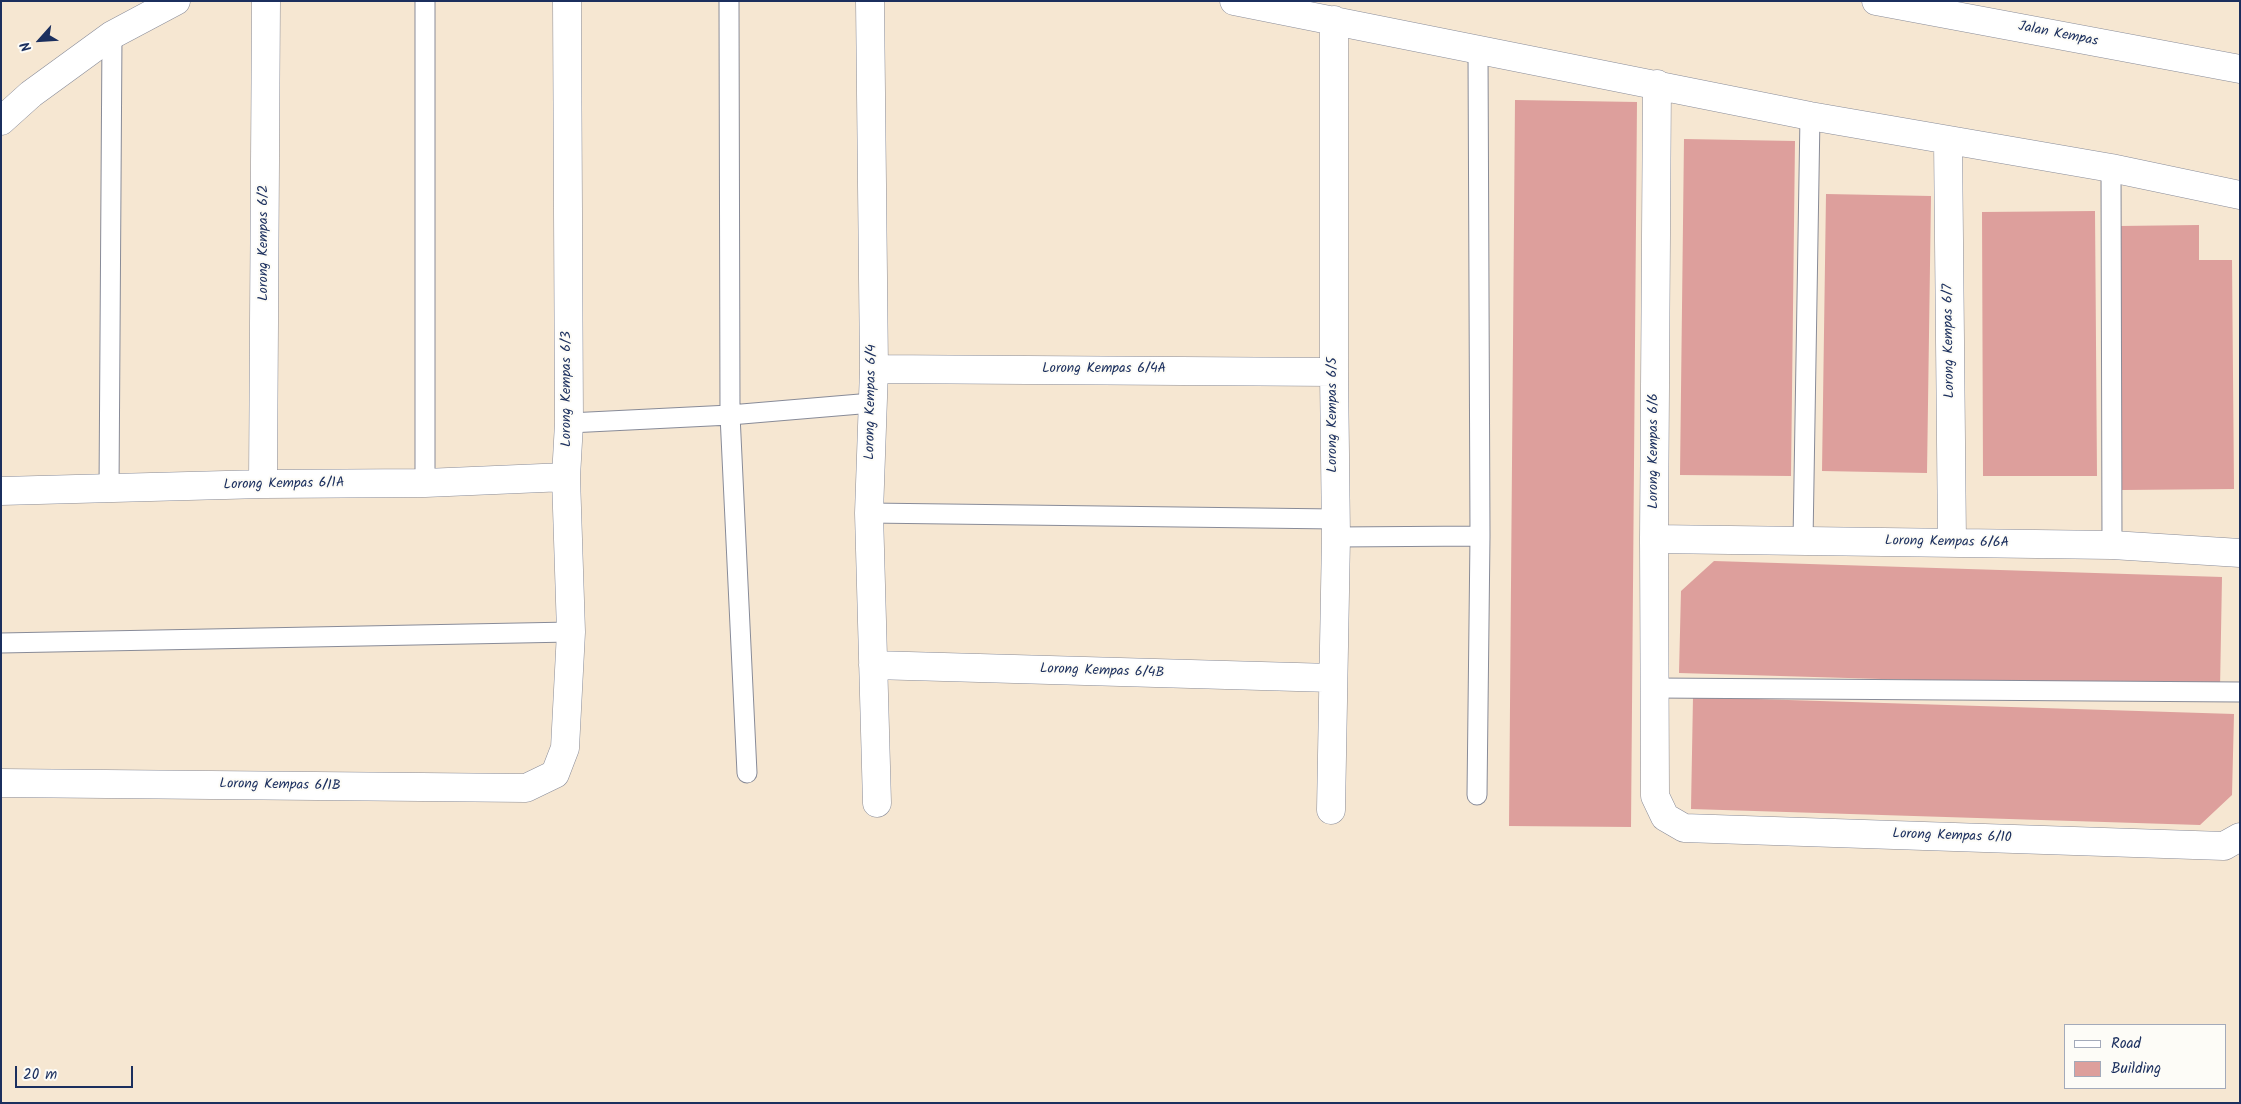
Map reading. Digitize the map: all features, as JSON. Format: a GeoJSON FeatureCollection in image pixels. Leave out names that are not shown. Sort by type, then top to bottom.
{"type":"FeatureCollection","features":[{"type":"Feature","properties":{"kind":"street"},"geometry":{"type":"LineString","coordinates":[[1,122],[31,94],[112,35],[176,1]]}},
{"type":"Feature","properties":{"kind":"street","name":"Lorong Kempas 6/2"},"geometry":{"type":"LineString","coordinates":[[263,484],[266,1]]}},
{"type":"Feature","properties":{"kind":"street","name":"Lorong Kempas 6/3"},"geometry":{"type":"LineString","coordinates":[[555,774],[565,748],[571,632],[566,477],[569,423],[566,1]]}},
{"type":"Feature","properties":{"kind":"street","name":"Lorong Kempas 6/4"},"geometry":{"type":"LineString","coordinates":[[870,1],[874,369],[869,513],[877,803]]}},
{"type":"Feature","properties":{"kind":"street"},"geometry":{"type":"LineString","coordinates":[[1234,1],[1810,116],[2111,168],[2240,195]]}},
{"type":"Feature","properties":{"kind":"street","name":"Jalan Kempas"},"geometry":{"type":"LineString","coordinates":[[1876,1],[2240,69]]}},
{"type":"Feature","properties":{"kind":"street","name":"Lorong Kempas 6/5"},"geometry":{"type":"LineString","coordinates":[[1331,810],[1335,528],[1334,20]]}},
{"type":"Feature","properties":{"kind":"street","name":"Lorong Kempas 6/6"},"geometry":{"type":"LineString","coordinates":[[1657,84],[1654,539],[1655,796],[1665,816]]}},
{"type":"Feature","properties":{"kind":"street","name":"Lorong Kempas 6/7"},"geometry":{"type":"LineString","coordinates":[[1948,140],[1952,542]]}},
{"type":"Feature","properties":{"kind":"street","name":"Lorong Kempas 6/4A"},"geometry":{"type":"LineString","coordinates":[[874,369],[1334,372]]}},
{"type":"Feature","properties":{"kind":"street","name":"Lorong Kempas 6/1A"},"geometry":{"type":"LineString","coordinates":[[1,492],[263,484],[426,483],[566,477]]}},
{"type":"Feature","properties":{"kind":"street","name":"Lorong Kempas 6/6A"},"geometry":{"type":"LineString","coordinates":[[1654,539],[2112,545],[2240,553]]}},
{"type":"Feature","properties":{"kind":"street","name":"Lorong Kempas 6/4B"},"geometry":{"type":"LineString","coordinates":[[873,665],[1332,678]]}},
{"type":"Feature","properties":{"kind":"street","name":"Lorong Kempas 6/1B"},"geometry":{"type":"LineString","coordinates":[[1,783],[526,788],[555,774]]}},
{"type":"Feature","properties":{"kind":"street","name":"Lorong Kempas 6/10"},"geometry":{"type":"LineString","coordinates":[[1665,816],[1684,828],[2224,846],[2240,837]]}},
{"type":"Feature","properties":{"kind":"lane"},"geometry":{"type":"LineString","coordinates":[[425,1],[426,483]]}},
{"type":"Feature","properties":{"kind":"lane"},"geometry":{"type":"LineString","coordinates":[[729,1],[730,416],[748,773]]}},
{"type":"Feature","properties":{"kind":"lane"},"geometry":{"type":"LineString","coordinates":[[109,490],[112,35]]}},
{"type":"Feature","properties":{"kind":"lane"},"geometry":{"type":"LineString","coordinates":[[1477,795],[1480,536],[1478,50]]}},
{"type":"Feature","properties":{"kind":"lane"},"geometry":{"type":"LineString","coordinates":[[1803,541],[1810,116]]}},
{"type":"Feature","properties":{"kind":"lane"},"geometry":{"type":"LineString","coordinates":[[2111,168],[2112,545]]}},
{"type":"Feature","properties":{"kind":"lane"},"geometry":{"type":"LineString","coordinates":[[569,423],[730,416],[872,403]]}},
{"type":"Feature","properties":{"kind":"lane"},"geometry":{"type":"LineString","coordinates":[[869,513],[1335,528],[1480,536]]}},
{"type":"Feature","properties":{"kind":"lane"},"geometry":{"type":"LineString","coordinates":[[1,644],[571,632]]}},
{"type":"Feature","properties":{"kind":"lane"},"geometry":{"type":"LineString","coordinates":[[1655,688],[2240,692]]}},
{"type":"Feature","properties":{"kind":"building"},"geometry":{"type":"Polygon","coordinates":[[[1515,100],[1637,102],[1631,827],[1509,826],[1515,100]]]}},
{"type":"Feature","properties":{"kind":"building"},"geometry":{"type":"Polygon","coordinates":[[[1684,139],[1795,141],[1791,476],[1680,475],[1684,139]]]}},
{"type":"Feature","properties":{"kind":"building"},"geometry":{"type":"Polygon","coordinates":[[[1826,194],[1931,196],[1927,473],[1822,471],[1826,194]]]}},
{"type":"Feature","properties":{"kind":"building"},"geometry":{"type":"Polygon","coordinates":[[[2095,211],[2097,476],[1983,476],[1982,212],[2095,211]]]}},
{"type":"Feature","properties":{"kind":"building"},"geometry":{"type":"Polygon","coordinates":[[[2199,225],[2199,260],[2232,260],[2234,489],[2122,490],[2120,226],[2199,225]]]}},
{"type":"Feature","properties":{"kind":"building"},"geometry":{"type":"Polygon","coordinates":[[[1714,561],[2222,577],[2220,689],[1679,673],[1681,591],[1714,561]]]}},
{"type":"Feature","properties":{"kind":"building"},"geometry":{"type":"Polygon","coordinates":[[[1693,697],[2234,714],[2232,795],[2200,825],[1691,809],[1693,697]]]}}]}
